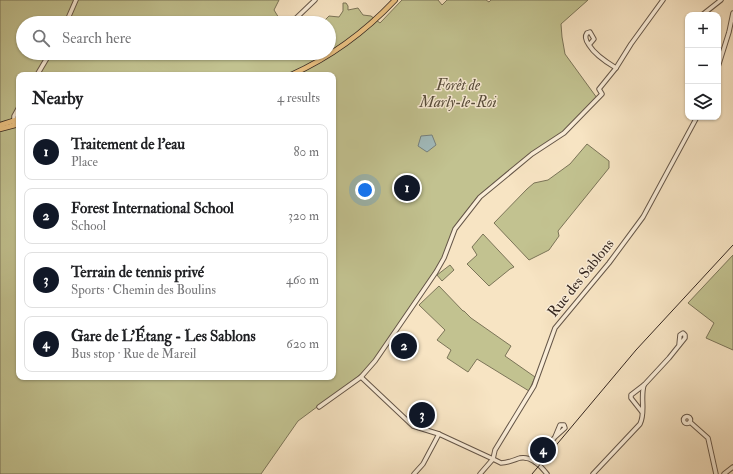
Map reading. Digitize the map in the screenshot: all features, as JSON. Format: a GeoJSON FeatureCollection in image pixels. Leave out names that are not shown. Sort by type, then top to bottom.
{"type":"FeatureCollection","features":[{"type":"Feature","properties":{"kind":"main road"},"geometry":{"type":"LineString","coordinates":[[336,50],[371,25],[396,0]]}},
{"type":"Feature","properties":{"kind":"main road"},"geometry":{"type":"LineString","coordinates":[[296,72],[320,60]]}},
{"type":"Feature","properties":{"kind":"main road"},"geometry":{"type":"LineString","coordinates":[[0,125],[16,122]]}},
{"type":"Feature","properties":{"kind":"main road"},"geometry":{"type":"LineString","coordinates":[[0,130],[16,122]]}},
{"type":"Feature","properties":{"kind":"street"},"geometry":{"type":"LineString","coordinates":[[69,16],[76,0]]}},
{"type":"Feature","properties":{"kind":"street"},"geometry":{"type":"LineString","coordinates":[[298,16],[315,0]]}},
{"type":"Feature","properties":{"kind":"street"},"geometry":{"type":"LineString","coordinates":[[319,407],[361,377],[375,361],[436,272],[444,258],[455,229],[480,197],[526,159],[564,133],[602,94],[598,89],[616,68],[631,44],[663,0]]}},
{"type":"Feature","properties":{"kind":"street"},"geometry":{"type":"LineString","coordinates":[[706,12],[721,0]]}},
{"type":"Feature","properties":{"kind":"street"},"geometry":{"type":"LineString","coordinates":[[721,58],[733,13]]}},
{"type":"Feature","properties":{"kind":"street"},"geometry":{"type":"LineString","coordinates":[[589,45],[601,58],[616,68]]}},
{"type":"Feature","properties":{"kind":"street"},"geometry":{"type":"LineString","coordinates":[[40,72],[46,60]]}},
{"type":"Feature","properties":{"kind":"street","name":"Rue des Sablons"},"geometry":{"type":"LineString","coordinates":[[480,474],[493,459],[495,450],[534,386],[555,328],[614,257],[643,216],[695,120]]}},
{"type":"Feature","properties":{"kind":"street"},"geometry":{"type":"LineString","coordinates":[[643,413],[631,398],[631,395],[644,385],[679,345]]}},
{"type":"Feature","properties":{"kind":"street"},"geometry":{"type":"LineString","coordinates":[[361,377],[413,426],[439,434],[501,463],[528,458],[535,462],[547,474]]}},
{"type":"Feature","properties":{"kind":"street"},"geometry":{"type":"LineString","coordinates":[[594,474],[640,424],[643,413],[642,391],[644,385]]}},
{"type":"Feature","properties":{"kind":"street"},"geometry":{"type":"LineString","coordinates":[[690,422],[708,438],[716,474]]}},
{"type":"Feature","properties":{"kind":"street"},"geometry":{"type":"LineString","coordinates":[[414,474],[423,464],[439,434]]}},
{"type":"Feature","properties":{"kind":"street"},"geometry":{"type":"LineString","coordinates":[[535,462],[555,437]]}},
{"type":"Feature","properties":{"kind":"street"},"geometry":{"type":"LineString","coordinates":[[724,474],[733,467]]}},
{"type":"Feature","properties":{"kind":"green space","name":"Forêt de Marly-le-Roi"},"geometry":{"type":"Polygon","coordinates":[[[0,0],[279,0],[274,10],[278,16],[16,16],[16,60],[336,60],[336,17],[339,17],[343,11],[343,3],[346,3],[348,10],[358,8],[363,15],[371,16],[380,23],[402,0],[438,0],[442,5],[447,0],[486,0],[489,2],[491,0],[588,0],[561,24],[562,37],[565,54],[597,98],[562,134],[529,154],[478,196],[455,226],[443,258],[374,360],[360,375],[298,421],[261,474],[0,474],[0,0]]]}},
{"type":"Feature","properties":{"kind":"green space"},"geometry":{"type":"Polygon","coordinates":[[[587,144],[609,161],[609,168],[558,231],[559,236],[549,250],[529,260],[494,223],[534,183],[548,180],[570,164],[587,144]]]}},
{"type":"Feature","properties":{"kind":"green space"},"geometry":{"type":"Polygon","coordinates":[[[483,234],[514,267],[489,286],[467,264],[477,255],[472,247],[483,234]]]}},
{"type":"Feature","properties":{"kind":"green space"},"geometry":{"type":"Polygon","coordinates":[[[733,255],[733,350],[706,338],[714,323],[688,303],[733,255]]]}},
{"type":"Feature","properties":{"kind":"green space"},"geometry":{"type":"Polygon","coordinates":[[[450,265],[454,270],[442,281],[437,275],[450,265]]]}},
{"type":"Feature","properties":{"kind":"green space"},"geometry":{"type":"Polygon","coordinates":[[[439,286],[471,318],[511,346],[505,356],[535,377],[529,391],[477,359],[468,372],[447,358],[451,350],[437,340],[445,330],[419,305],[439,286]]]}},
{"type":"Feature","properties":{"kind":"green space"},"geometry":{"type":"Polygon","coordinates":[[[423,405],[430,409],[422,425],[414,421],[423,405]]]}},
{"type":"Feature","properties":{"kind":"water"},"geometry":{"type":"Polygon","coordinates":[[[432,135],[436,145],[427,152],[418,146],[421,136],[432,135]]]}},
{"type":"Feature","properties":{"kind":"tram line"},"geometry":{"type":"LineString","coordinates":[[532,474],[636,350],[733,245]]}},
{"type":"Feature","properties":{"kind":"place","name":"Traitement de l'eau"},"geometry":{"type":"Point","coordinates":[407,188]}},
{"type":"Feature","properties":{"kind":"place","name":"Forest International School"},"geometry":{"type":"Point","coordinates":[404,346]}},
{"type":"Feature","properties":{"kind":"place","name":"Terrain de tennis privé"},"geometry":{"type":"Point","coordinates":[422,415]}},
{"type":"Feature","properties":{"kind":"place","name":"Gare de L'Étang - Les Sablons"},"geometry":{"type":"Point","coordinates":[543,450]}}]}
